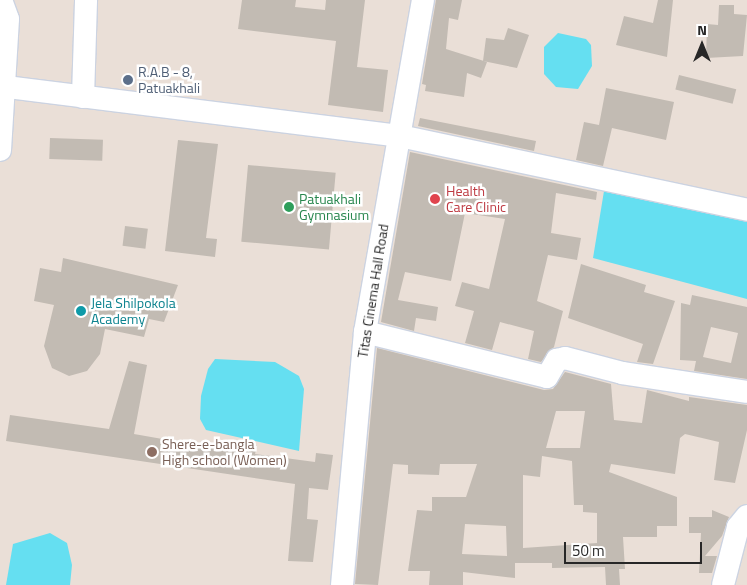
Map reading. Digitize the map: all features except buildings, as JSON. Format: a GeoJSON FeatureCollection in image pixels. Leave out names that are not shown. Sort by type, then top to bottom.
{"type":"FeatureCollection","features":[{"type":"Feature","properties":{"kind":"street"},"geometry":{"type":"LineString","coordinates":[[0,150],[7,87],[8,19],[1,0]]}},
{"type":"Feature","properties":{"kind":"street"},"geometry":{"type":"LineString","coordinates":[[83,97],[86,0]]}},
{"type":"Feature","properties":{"kind":"street","name":"Titas Cinema Hall Road"},"geometry":{"type":"LineString","coordinates":[[342,585],[365,332],[423,0]]}},
{"type":"Feature","properties":{"kind":"street"},"geometry":{"type":"LineString","coordinates":[[7,87],[400,136],[747,210]]}},
{"type":"Feature","properties":{"kind":"street"},"geometry":{"type":"LineString","coordinates":[[365,332],[547,377],[557,360],[566,358],[622,373],[747,392]]}},
{"type":"Feature","properties":{"kind":"street"},"geometry":{"type":"LineString","coordinates":[[723,585],[738,526],[747,516]]}},
{"type":"Feature","properties":{"kind":"water"},"geometry":{"type":"Polygon","coordinates":[[[558,33],[586,39],[591,45],[592,66],[578,89],[556,87],[544,74],[544,47],[558,33]]]}},
{"type":"Feature","properties":{"kind":"water"},"geometry":{"type":"Polygon","coordinates":[[[605,185],[747,216],[747,299],[593,258],[605,185]]]}},
{"type":"Feature","properties":{"kind":"water"},"geometry":{"type":"Polygon","coordinates":[[[215,359],[275,362],[299,376],[304,389],[299,451],[206,430],[200,419],[201,396],[208,369],[215,359]]]}},
{"type":"Feature","properties":{"kind":"water"},"geometry":{"type":"Polygon","coordinates":[[[50,533],[67,543],[72,565],[70,585],[6,585],[13,544],[50,533]]]}},
{"type":"Feature","properties":{"kind":"place","name":"R.A.B - 8, Patuakhali"},"geometry":{"type":"Point","coordinates":[128,80]}},
{"type":"Feature","properties":{"kind":"place","name":"Health Care Clinic"},"geometry":{"type":"Point","coordinates":[435,199]}},
{"type":"Feature","properties":{"kind":"place","name":"Patuakhali Gymnasium"},"geometry":{"type":"Point","coordinates":[289,207]}},
{"type":"Feature","properties":{"kind":"place","name":"Jela Shilpokola Academy"},"geometry":{"type":"Point","coordinates":[81,311]}},
{"type":"Feature","properties":{"kind":"place","name":"Shere-e-bangla High school (Women)"},"geometry":{"type":"Point","coordinates":[152,452]}}]}
